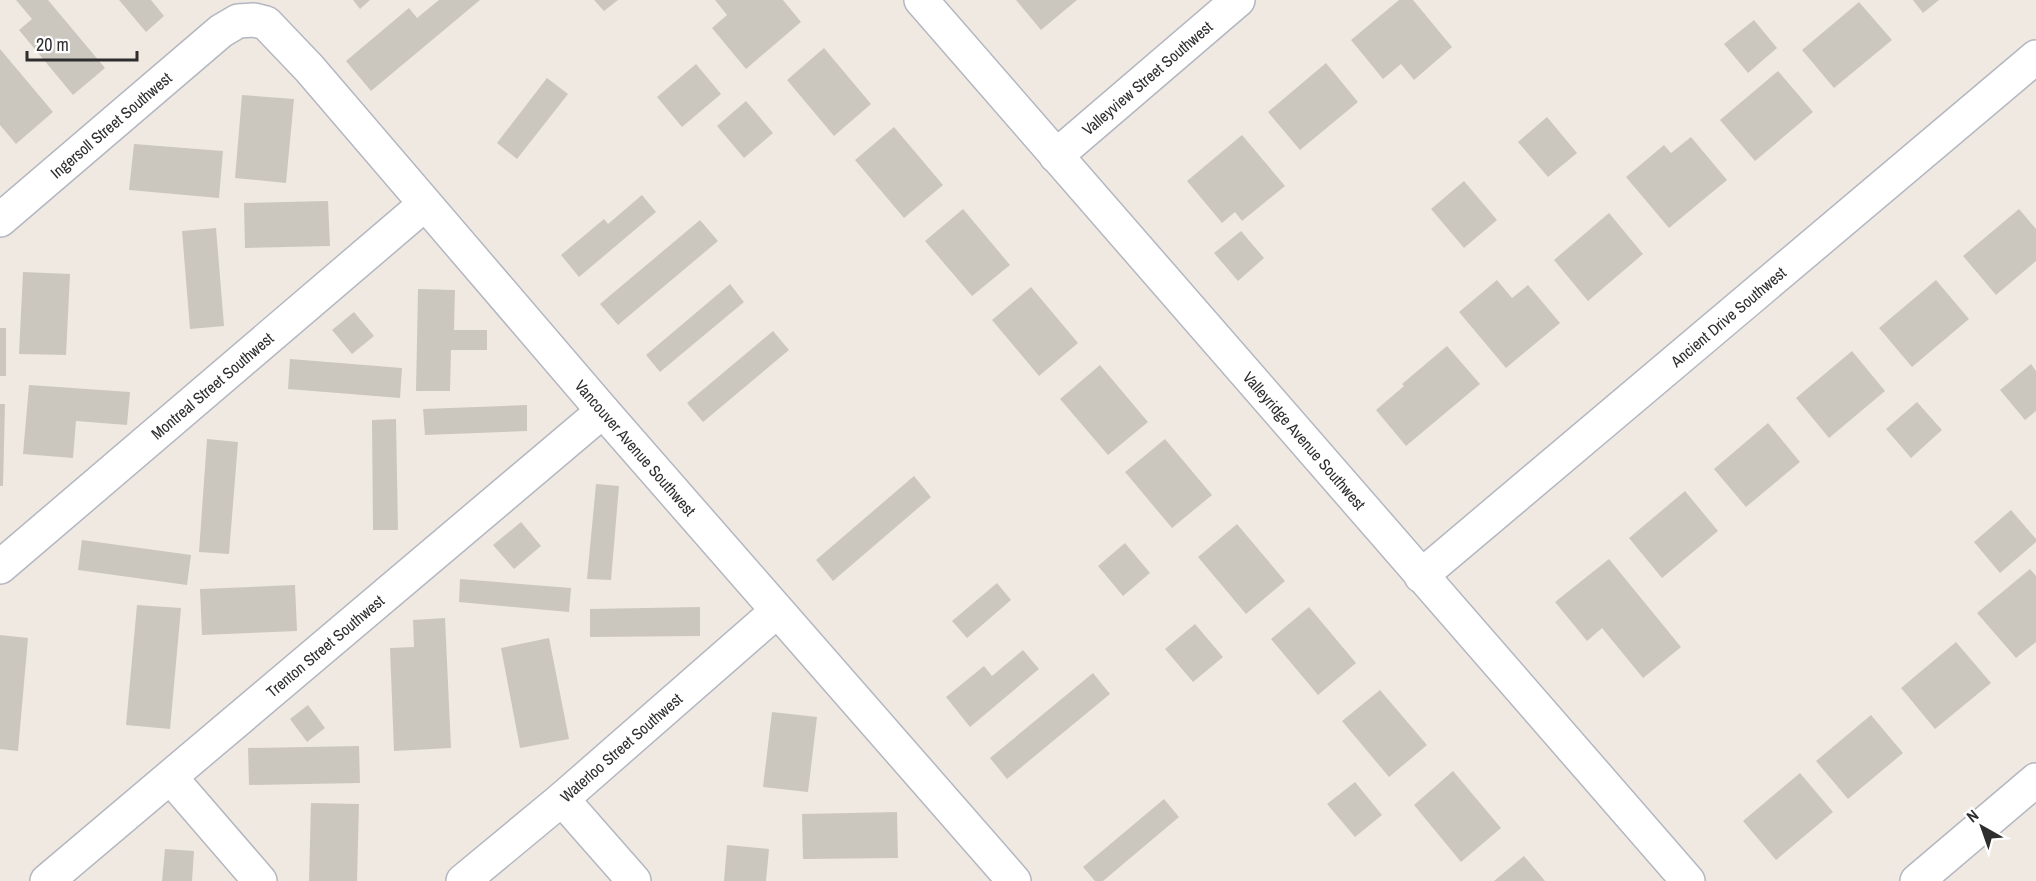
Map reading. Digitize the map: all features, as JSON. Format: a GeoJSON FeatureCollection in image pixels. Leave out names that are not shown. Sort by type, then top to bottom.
{"type":"FeatureCollection","features":[{"type":"Feature","properties":{"kind":"street","name":"Valleyridge Avenue Southwest"},"geometry":{"type":"LineString","coordinates":[[921,0],[1229,352],[1420,576],[1688,881]]}},
{"type":"Feature","properties":{"kind":"street","name":"Valleyview Street Southwest"},"geometry":{"type":"LineString","coordinates":[[1056,156],[1238,0]]}},
{"type":"Feature","properties":{"kind":"street","name":"Vancouver Avenue Southwest"},"geometry":{"type":"LineString","coordinates":[[254,20],[266,23],[309,68],[603,411],[1014,881]]}},
{"type":"Feature","properties":{"kind":"street","name":"Ingersoll Street Southwest"},"geometry":{"type":"LineString","coordinates":[[0,220],[221,31],[238,21],[254,20]]}},
{"type":"Feature","properties":{"kind":"street","name":"Ancient Drive Southwest"},"geometry":{"type":"LineString","coordinates":[[1420,576],[2036,57]]}},
{"type":"Feature","properties":{"kind":"street","name":"Montreal Street Southwest"},"geometry":{"type":"LineString","coordinates":[[0,567],[425,204]]}},
{"type":"Feature","properties":{"kind":"street","name":"Trenton Street Southwest"},"geometry":{"type":"LineString","coordinates":[[47,881],[603,411]]}},
{"type":"Feature","properties":{"kind":"street","name":"Waterloo Street Southwest"},"geometry":{"type":"LineString","coordinates":[[463,881],[562,799],[777,611]]}},
{"type":"Feature","properties":{"kind":"street"},"geometry":{"type":"LineString","coordinates":[[171,778],[260,881]]}},
{"type":"Feature","properties":{"kind":"street"},"geometry":{"type":"LineString","coordinates":[[1917,881],[2036,780]]}},
{"type":"Feature","properties":{"kind":"street"},"geometry":{"type":"LineString","coordinates":[[562,799],[634,881]]}},
{"type":"Feature","properties":{"kind":"building"},"geometry":{"type":"Polygon","coordinates":[[[16,0],[48,0],[105,68],[73,95],[19,30],[32,19],[16,0]]]}},
{"type":"Feature","properties":{"kind":"building"},"geometry":{"type":"Polygon","coordinates":[[[119,0],[151,0],[164,16],[146,32],[119,0]]]}},
{"type":"Feature","properties":{"kind":"building"},"geometry":{"type":"Polygon","coordinates":[[[353,0],[370,0],[360,9],[353,0]]]}},
{"type":"Feature","properties":{"kind":"building"},"geometry":{"type":"Polygon","coordinates":[[[439,0],[480,0],[371,91],[346,61],[409,8],[417,18],[439,0]]]}},
{"type":"Feature","properties":{"kind":"building"},"geometry":{"type":"Polygon","coordinates":[[[594,0],[618,0],[604,11],[594,0]]]}},
{"type":"Feature","properties":{"kind":"building"},"geometry":{"type":"Polygon","coordinates":[[[715,0],[783,0],[801,22],[746,69],[712,28],[727,15],[715,0]]]}},
{"type":"Feature","properties":{"kind":"building"},"geometry":{"type":"Polygon","coordinates":[[[1016,0],[1077,0],[1041,30],[1016,0]]]}},
{"type":"Feature","properties":{"kind":"building"},"geometry":{"type":"Polygon","coordinates":[[[1399,0],[1413,0],[1452,47],[1414,80],[1401,64],[1383,79],[1351,40],[1399,0]]]}},
{"type":"Feature","properties":{"kind":"building"},"geometry":{"type":"Polygon","coordinates":[[[1913,0],[1939,0],[1923,13],[1913,0]]]}},
{"type":"Feature","properties":{"kind":"building"},"geometry":{"type":"Polygon","coordinates":[[[1859,2],[1892,40],[1834,88],[1802,50],[1859,2]]]}},
{"type":"Feature","properties":{"kind":"building"},"geometry":{"type":"Polygon","coordinates":[[[1754,20],[1777,48],[1748,73],[1724,44],[1754,20]]]}},
{"type":"Feature","properties":{"kind":"building"},"geometry":{"type":"Polygon","coordinates":[[[824,48],[871,104],[834,136],[787,80],[824,48]]]}},
{"type":"Feature","properties":{"kind":"building"},"geometry":{"type":"Polygon","coordinates":[[[0,49],[53,112],[16,144],[0,125],[0,49]]]}},
{"type":"Feature","properties":{"kind":"building"},"geometry":{"type":"Polygon","coordinates":[[[1326,63],[1358,102],[1300,150],[1268,112],[1326,63]]]}},
{"type":"Feature","properties":{"kind":"building"},"geometry":{"type":"Polygon","coordinates":[[[696,64],[721,94],[682,127],[657,97],[696,64]]]}},
{"type":"Feature","properties":{"kind":"building"},"geometry":{"type":"Polygon","coordinates":[[[1778,71],[1813,112],[1755,161],[1720,120],[1778,71]]]}},
{"type":"Feature","properties":{"kind":"building"},"geometry":{"type":"Polygon","coordinates":[[[547,78],[568,94],[517,159],[497,143],[547,78]]]}},
{"type":"Feature","properties":{"kind":"building"},"geometry":{"type":"Polygon","coordinates":[[[242,95],[294,99],[286,183],[235,178],[242,95]]]}},
{"type":"Feature","properties":{"kind":"building"},"geometry":{"type":"Polygon","coordinates":[[[746,101],[773,133],[744,158],[717,126],[746,101]]]}},
{"type":"Feature","properties":{"kind":"building"},"geometry":{"type":"Polygon","coordinates":[[[1547,117],[1577,153],[1548,177],[1518,142],[1547,117]]]}},
{"type":"Feature","properties":{"kind":"building"},"geometry":{"type":"Polygon","coordinates":[[[894,127],[943,185],[904,218],[855,160],[894,127]]]}},
{"type":"Feature","properties":{"kind":"building"},"geometry":{"type":"Polygon","coordinates":[[[1242,135],[1285,186],[1242,221],[1235,212],[1222,223],[1187,181],[1242,135]]]}},
{"type":"Feature","properties":{"kind":"building"},"geometry":{"type":"Polygon","coordinates":[[[1691,137],[1727,180],[1669,228],[1626,177],[1664,145],[1671,153],[1691,137]]]}},
{"type":"Feature","properties":{"kind":"building"},"geometry":{"type":"Polygon","coordinates":[[[134,144],[223,151],[219,198],[129,190],[134,144]]]}},
{"type":"Feature","properties":{"kind":"building"},"geometry":{"type":"Polygon","coordinates":[[[1464,181],[1497,220],[1464,248],[1431,209],[1464,181]]]}},
{"type":"Feature","properties":{"kind":"building"},"geometry":{"type":"Polygon","coordinates":[[[642,195],[656,212],[579,277],[561,255],[604,219],[608,224],[642,195]]]}},
{"type":"Feature","properties":{"kind":"building"},"geometry":{"type":"Polygon","coordinates":[[[328,201],[330,246],[245,248],[244,203],[328,201]]]}},
{"type":"Feature","properties":{"kind":"building"},"geometry":{"type":"Polygon","coordinates":[[[963,209],[1010,265],[972,296],[925,241],[963,209]]]}},
{"type":"Feature","properties":{"kind":"building"},"geometry":{"type":"Polygon","coordinates":[[[2019,209],[2036,229],[2036,261],[1996,295],[1963,256],[2019,209]]]}},
{"type":"Feature","properties":{"kind":"building"},"geometry":{"type":"Polygon","coordinates":[[[1609,213],[1643,254],[1588,301],[1554,260],[1609,213]]]}},
{"type":"Feature","properties":{"kind":"building"},"geometry":{"type":"Polygon","coordinates":[[[700,220],[718,241],[618,325],[600,304],[700,220]]]}},
{"type":"Feature","properties":{"kind":"building"},"geometry":{"type":"Polygon","coordinates":[[[216,228],[224,326],[190,329],[182,231],[216,228]]]}},
{"type":"Feature","properties":{"kind":"building"},"geometry":{"type":"Polygon","coordinates":[[[1241,231],[1264,258],[1238,281],[1214,253],[1241,231]]]}},
{"type":"Feature","properties":{"kind":"building"},"geometry":{"type":"Polygon","coordinates":[[[23,272],[70,274],[66,355],[19,354],[23,272]]]}},
{"type":"Feature","properties":{"kind":"building"},"geometry":{"type":"Polygon","coordinates":[[[1497,280],[1512,298],[1528,285],[1560,323],[1506,368],[1459,312],[1497,280]]]}},
{"type":"Feature","properties":{"kind":"building"},"geometry":{"type":"Polygon","coordinates":[[[1936,280],[1969,319],[1912,367],[1879,328],[1936,280]]]}},
{"type":"Feature","properties":{"kind":"building"},"geometry":{"type":"Polygon","coordinates":[[[730,284],[744,302],[660,372],[646,355],[730,284]]]}},
{"type":"Feature","properties":{"kind":"building"},"geometry":{"type":"Polygon","coordinates":[[[1031,287],[1078,343],[1039,376],[992,320],[1031,287]]]}},
{"type":"Feature","properties":{"kind":"building"},"geometry":{"type":"Polygon","coordinates":[[[418,289],[455,290],[454,330],[487,330],[487,350],[451,350],[450,391],[416,391],[418,289]]]}},
{"type":"Feature","properties":{"kind":"building"},"geometry":{"type":"Polygon","coordinates":[[[354,312],[374,336],[352,354],[332,330],[354,312]]]}},
{"type":"Feature","properties":{"kind":"building"},"geometry":{"type":"Polygon","coordinates":[[[0,328],[6,328],[6,376],[0,376],[0,328]]]}},
{"type":"Feature","properties":{"kind":"building"},"geometry":{"type":"Polygon","coordinates":[[[773,331],[789,350],[703,422],[687,403],[773,331]]]}},
{"type":"Feature","properties":{"kind":"building"},"geometry":{"type":"Polygon","coordinates":[[[1447,346],[1480,384],[1406,446],[1376,410],[1404,386],[1402,384],[1447,346]]]}},
{"type":"Feature","properties":{"kind":"building"},"geometry":{"type":"Polygon","coordinates":[[[1852,351],[1885,391],[1829,438],[1796,398],[1852,351]]]}},
{"type":"Feature","properties":{"kind":"building"},"geometry":{"type":"Polygon","coordinates":[[[290,359],[402,368],[400,398],[288,389],[290,359]]]}},
{"type":"Feature","properties":{"kind":"building"},"geometry":{"type":"Polygon","coordinates":[[[2031,364],[2036,371],[2036,411],[2025,420],[2000,390],[2031,364]]]}},
{"type":"Feature","properties":{"kind":"building"},"geometry":{"type":"Polygon","coordinates":[[[1100,365],[1148,422],[1108,455],[1060,399],[1100,365]]]}},
{"type":"Feature","properties":{"kind":"building"},"geometry":{"type":"Polygon","coordinates":[[[29,385],[130,392],[127,425],[76,421],[73,458],[23,454],[29,385]]]}},
{"type":"Feature","properties":{"kind":"building"},"geometry":{"type":"Polygon","coordinates":[[[1917,402],[1942,430],[1911,458],[1886,429],[1917,402]]]}},
{"type":"Feature","properties":{"kind":"building"},"geometry":{"type":"Polygon","coordinates":[[[0,404],[5,404],[3,486],[0,486],[0,404]]]}},
{"type":"Feature","properties":{"kind":"building"},"geometry":{"type":"Polygon","coordinates":[[[527,405],[527,431],[425,435],[423,409],[527,405]]]}},
{"type":"Feature","properties":{"kind":"building"},"geometry":{"type":"Polygon","coordinates":[[[396,419],[398,530],[373,530],[372,420],[396,419]]]}},
{"type":"Feature","properties":{"kind":"building"},"geometry":{"type":"Polygon","coordinates":[[[1768,423],[1800,462],[1746,507],[1714,469],[1768,423]]]}},
{"type":"Feature","properties":{"kind":"building"},"geometry":{"type":"Polygon","coordinates":[[[207,439],[238,442],[229,554],[199,552],[207,439]]]}},
{"type":"Feature","properties":{"kind":"building"},"geometry":{"type":"Polygon","coordinates":[[[1165,439],[1212,495],[1172,528],[1125,472],[1165,439]]]}},
{"type":"Feature","properties":{"kind":"building"},"geometry":{"type":"Polygon","coordinates":[[[914,476],[931,497],[833,581],[816,560],[914,476]]]}},
{"type":"Feature","properties":{"kind":"building"},"geometry":{"type":"Polygon","coordinates":[[[596,484],[619,486],[611,580],[587,579],[596,484]]]}},
{"type":"Feature","properties":{"kind":"building"},"geometry":{"type":"Polygon","coordinates":[[[1685,491],[1718,531],[1662,578],[1629,538],[1685,491]]]}},
{"type":"Feature","properties":{"kind":"building"},"geometry":{"type":"Polygon","coordinates":[[[2011,510],[2036,539],[2036,542],[2000,573],[1974,542],[2011,510]]]}},
{"type":"Feature","properties":{"kind":"building"},"geometry":{"type":"Polygon","coordinates":[[[521,522],[541,546],[514,569],[493,545],[521,522]]]}},
{"type":"Feature","properties":{"kind":"building"},"geometry":{"type":"Polygon","coordinates":[[[1237,524],[1285,581],[1246,614],[1198,557],[1237,524]]]}},
{"type":"Feature","properties":{"kind":"building"},"geometry":{"type":"Polygon","coordinates":[[[82,540],[191,555],[187,585],[78,570],[82,540]]]}},
{"type":"Feature","properties":{"kind":"building"},"geometry":{"type":"Polygon","coordinates":[[[1125,543],[1150,573],[1123,596],[1098,566],[1125,543]]]}},
{"type":"Feature","properties":{"kind":"building"},"geometry":{"type":"Polygon","coordinates":[[[1609,559],[1681,647],[1643,678],[1602,628],[1587,641],[1555,602],[1609,559]]]}},
{"type":"Feature","properties":{"kind":"building"},"geometry":{"type":"Polygon","coordinates":[[[2030,569],[2036,576],[2036,642],[2016,658],[1977,613],[2030,569]]]}},
{"type":"Feature","properties":{"kind":"building"},"geometry":{"type":"Polygon","coordinates":[[[460,579],[571,588],[569,612],[459,602],[460,579]]]}},
{"type":"Feature","properties":{"kind":"building"},"geometry":{"type":"Polygon","coordinates":[[[997,583],[1011,600],[967,638],[952,621],[997,583]]]}},
{"type":"Feature","properties":{"kind":"building"},"geometry":{"type":"Polygon","coordinates":[[[295,585],[297,631],[202,635],[200,589],[295,585]]]}},
{"type":"Feature","properties":{"kind":"building"},"geometry":{"type":"Polygon","coordinates":[[[137,605],[181,608],[170,729],[126,725],[137,605]]]}},
{"type":"Feature","properties":{"kind":"building"},"geometry":{"type":"Polygon","coordinates":[[[700,607],[700,636],[590,637],[590,609],[700,607]]]}},
{"type":"Feature","properties":{"kind":"building"},"geometry":{"type":"Polygon","coordinates":[[[1309,607],[1356,663],[1318,695],[1271,639],[1309,607]]]}},
{"type":"Feature","properties":{"kind":"building"},"geometry":{"type":"Polygon","coordinates":[[[445,618],[451,748],[394,751],[390,648],[414,647],[413,620],[445,618]]]}},
{"type":"Feature","properties":{"kind":"building"},"geometry":{"type":"Polygon","coordinates":[[[1195,624],[1223,657],[1193,682],[1165,649],[1195,624]]]}},
{"type":"Feature","properties":{"kind":"building"},"geometry":{"type":"Polygon","coordinates":[[[0,635],[28,638],[18,751],[0,749],[0,635]]]}},
{"type":"Feature","properties":{"kind":"building"},"geometry":{"type":"Polygon","coordinates":[[[549,638],[569,739],[520,748],[501,648],[549,638]]]}},
{"type":"Feature","properties":{"kind":"building"},"geometry":{"type":"Polygon","coordinates":[[[1956,642],[1991,683],[1935,729],[1901,688],[1956,642]]]}},
{"type":"Feature","properties":{"kind":"building"},"geometry":{"type":"Polygon","coordinates":[[[1023,650],[1039,669],[970,727],[946,697],[984,666],[992,676],[1023,650]]]}},
{"type":"Feature","properties":{"kind":"building"},"geometry":{"type":"Polygon","coordinates":[[[1093,673],[1110,694],[1007,779],[990,758],[1093,673]]]}},
{"type":"Feature","properties":{"kind":"building"},"geometry":{"type":"Polygon","coordinates":[[[1380,690],[1427,745],[1389,777],[1342,721],[1380,690]]]}},
{"type":"Feature","properties":{"kind":"building"},"geometry":{"type":"Polygon","coordinates":[[[308,705],[325,728],[307,742],[290,719],[308,705]]]}},
{"type":"Feature","properties":{"kind":"building"},"geometry":{"type":"Polygon","coordinates":[[[772,712],[817,717],[808,792],[763,787],[772,712]]]}},
{"type":"Feature","properties":{"kind":"building"},"geometry":{"type":"Polygon","coordinates":[[[1871,715],[1903,753],[1848,799],[1816,761],[1871,715]]]}},
{"type":"Feature","properties":{"kind":"building"},"geometry":{"type":"Polygon","coordinates":[[[359,746],[360,783],[249,785],[248,748],[359,746]]]}},
{"type":"Feature","properties":{"kind":"building"},"geometry":{"type":"Polygon","coordinates":[[[1453,771],[1501,828],[1461,862],[1414,805],[1453,771]]]}},
{"type":"Feature","properties":{"kind":"building"},"geometry":{"type":"Polygon","coordinates":[[[1800,773],[1833,812],[1776,860],[1743,821],[1800,773]]]}},
{"type":"Feature","properties":{"kind":"building"},"geometry":{"type":"Polygon","coordinates":[[[1355,782],[1382,815],[1355,837],[1327,804],[1355,782]]]}},
{"type":"Feature","properties":{"kind":"building"},"geometry":{"type":"Polygon","coordinates":[[[1164,799],[1179,817],[1103,881],[1095,881],[1083,867],[1164,799]]]}},
{"type":"Feature","properties":{"kind":"building"},"geometry":{"type":"Polygon","coordinates":[[[311,803],[359,804],[357,881],[309,881],[311,803]]]}},
{"type":"Feature","properties":{"kind":"building"},"geometry":{"type":"Polygon","coordinates":[[[897,812],[898,858],[803,859],[802,814],[897,812]]]}},
{"type":"Feature","properties":{"kind":"building"},"geometry":{"type":"Polygon","coordinates":[[[727,845],[769,849],[766,881],[724,881],[727,845]]]}},
{"type":"Feature","properties":{"kind":"building"},"geometry":{"type":"Polygon","coordinates":[[[165,849],[194,851],[192,881],[162,881],[165,849]]]}},
{"type":"Feature","properties":{"kind":"building"},"geometry":{"type":"Polygon","coordinates":[[[1524,856],[1545,881],[1494,881],[1524,856]]]}}]}
